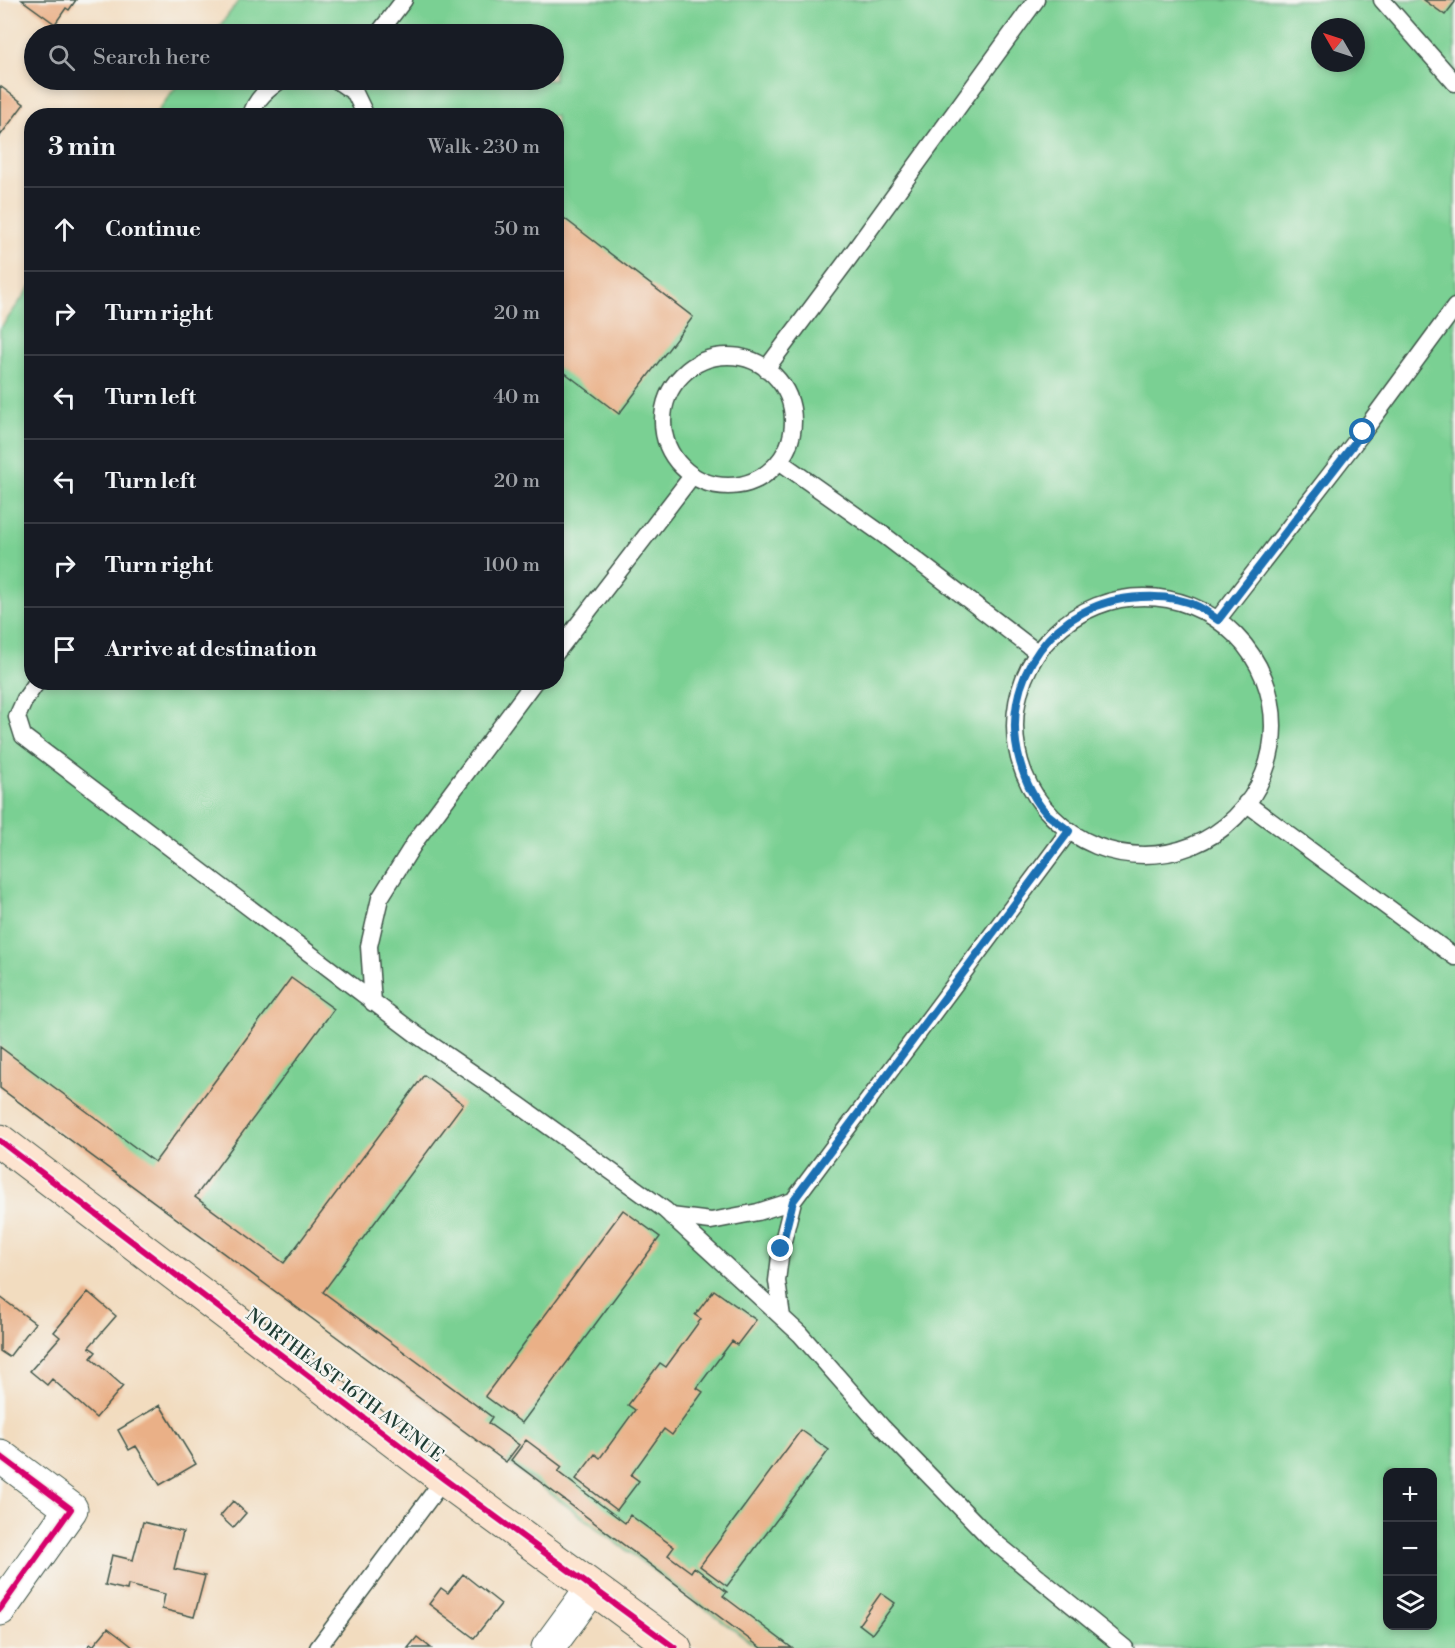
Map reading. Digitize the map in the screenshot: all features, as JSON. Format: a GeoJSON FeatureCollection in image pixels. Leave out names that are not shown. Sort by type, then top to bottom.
{"type":"FeatureCollection","features":[{"type":"Feature","properties":{"kind":"street","name":"NORTHEAST 16TH AVENUE"},"geometry":{"type":"LineString","coordinates":[[0,1141],[444,1479],[675,1648]]}},
{"type":"Feature","properties":{"kind":"street"},"geometry":{"type":"LineString","coordinates":[[0,1456],[71,1509],[0,1608]]}},
{"type":"Feature","properties":{"kind":"street"},"geometry":{"type":"LineString","coordinates":[[548,1648],[592,1588]]}},
{"type":"Feature","properties":{"kind":"lane"},"geometry":{"type":"LineString","coordinates":[[386,24],[404,0]]}},
{"type":"Feature","properties":{"kind":"lane"},"geometry":{"type":"LineString","coordinates":[[766,369],[1036,0]]}},
{"type":"Feature","properties":{"kind":"lane"},"geometry":{"type":"LineString","coordinates":[[1382,0],[1455,82]]}},
{"type":"Feature","properties":{"kind":"lane"},"geometry":{"type":"LineString","coordinates":[[253,108],[268,90]]}},
{"type":"Feature","properties":{"kind":"lane"},"geometry":{"type":"LineString","coordinates":[[351,90],[362,108]]}},
{"type":"Feature","properties":{"kind":"lane"},"geometry":{"type":"LineString","coordinates":[[1218,620],[1363,432],[1455,307]]}},
{"type":"Feature","properties":{"kind":"lane"},"geometry":{"type":"LineString","coordinates":[[736,356],[757,362],[766,369],[774,375],[787,393],[793,413],[792,434],[785,454],[771,471],[753,482],[733,487],[712,485],[692,476],[676,462],[666,444],[663,422],[666,400],[677,381],[693,366],[714,358],[736,356]]}},
{"type":"Feature","properties":{"kind":"lane"},"geometry":{"type":"LineString","coordinates":[[779,461],[885,536],[1038,653]]}},
{"type":"Feature","properties":{"kind":"lane"},"geometry":{"type":"LineString","coordinates":[[564,639],[692,476]]}},
{"type":"Feature","properties":{"kind":"lane"},"geometry":{"type":"LineString","coordinates":[[1160,596],[1198,606],[1230,628],[1257,660],[1272,700],[1273,742],[1261,783],[1236,817],[1202,842],[1161,855],[1119,854],[1080,840],[1047,813],[1025,780],[1015,742],[1016,703],[1029,666],[1038,653],[1052,634],[1083,611],[1120,598],[1160,596]]}},
{"type":"Feature","properties":{"kind":"lane"},"geometry":{"type":"LineString","coordinates":[[31,690],[18,717],[23,736],[373,1003],[519,1105],[671,1216],[800,1334],[882,1427],[991,1539],[1125,1648]]}},
{"type":"Feature","properties":{"kind":"lane"},"geometry":{"type":"LineString","coordinates":[[373,1003],[369,946],[381,898],[417,839],[528,690]]}},
{"type":"Feature","properties":{"kind":"lane"},"geometry":{"type":"LineString","coordinates":[[1246,803],[1455,957]]}},
{"type":"Feature","properties":{"kind":"lane"},"geometry":{"type":"LineString","coordinates":[[782,1317],[777,1281],[781,1249],[793,1201],[1069,831]]}},
{"type":"Feature","properties":{"kind":"lane"},"geometry":{"type":"LineString","coordinates":[[671,1216],[711,1221],[758,1212],[793,1201]]}},
{"type":"Feature","properties":{"kind":"lane"},"geometry":{"type":"LineString","coordinates":[[318,1648],[444,1479]]}},
{"type":"Feature","properties":{"kind":"green space"},"geometry":{"type":"Polygon","coordinates":[[[239,0],[1455,0],[1455,1648],[758,1648],[0,1085],[0,329],[24,296],[24,690],[564,690],[564,108],[160,108],[174,90],[564,90],[564,24],[221,24],[239,0]]]}},
{"type":"Feature","properties":{"kind":"building"},"geometry":{"type":"Polygon","coordinates":[[[22,0],[76,0],[69,10],[66,8],[55,24],[22,0]]]}},
{"type":"Feature","properties":{"kind":"building"},"geometry":{"type":"Polygon","coordinates":[[[1424,0],[1455,0],[1455,2],[1445,15],[1424,0]]]}},
{"type":"Feature","properties":{"kind":"building"},"geometry":{"type":"Polygon","coordinates":[[[0,86],[24,104],[0,136],[0,86]]]}},
{"type":"Feature","properties":{"kind":"building"},"geometry":{"type":"Polygon","coordinates":[[[564,218],[693,317],[619,414],[564,372],[564,218]]]}},
{"type":"Feature","properties":{"kind":"building"},"geometry":{"type":"Polygon","coordinates":[[[291,978],[334,1009],[195,1197],[284,1263],[424,1075],[463,1104],[323,1292],[492,1417],[488,1423],[519,1445],[506,1462],[0,1088],[0,1047],[155,1162],[291,978]]]}},
{"type":"Feature","properties":{"kind":"building"},"geometry":{"type":"Polygon","coordinates":[[[623,1210],[660,1237],[522,1423],[485,1396],[623,1210]]]}},
{"type":"Feature","properties":{"kind":"building"},"geometry":{"type":"Polygon","coordinates":[[[714,1290],[756,1320],[737,1345],[732,1341],[697,1388],[703,1392],[672,1435],[664,1429],[631,1475],[639,1481],[617,1510],[576,1479],[595,1454],[600,1458],[635,1410],[628,1405],[660,1363],[666,1367],[701,1319],[695,1315],[714,1290]]]}},
{"type":"Feature","properties":{"kind":"building"},"geometry":{"type":"Polygon","coordinates":[[[88,1292],[116,1316],[89,1347],[96,1352],[91,1358],[123,1386],[96,1418],[52,1379],[47,1385],[30,1371],[60,1337],[54,1332],[88,1292]]]}},
{"type":"Feature","properties":{"kind":"building"},"geometry":{"type":"Polygon","coordinates":[[[0,1297],[35,1323],[9,1357],[0,1351],[0,1297]]]}},
{"type":"Feature","properties":{"kind":"building"},"geometry":{"type":"Polygon","coordinates":[[[160,1405],[196,1464],[160,1485],[136,1446],[129,1450],[118,1430],[160,1405]]]}},
{"type":"Feature","properties":{"kind":"building"},"geometry":{"type":"Polygon","coordinates":[[[801,1430],[829,1450],[727,1586],[700,1566],[801,1430]]]}},
{"type":"Feature","properties":{"kind":"building"},"geometry":{"type":"Polygon","coordinates":[[[526,1440],[562,1467],[558,1472],[625,1523],[630,1515],[674,1547],[668,1555],[691,1572],[694,1567],[727,1592],[723,1596],[792,1648],[761,1648],[511,1460],[526,1440]]]}},
{"type":"Feature","properties":{"kind":"building"},"geometry":{"type":"Polygon","coordinates":[[[233,1501],[246,1513],[233,1528],[220,1516],[233,1501]]]}},
{"type":"Feature","properties":{"kind":"building"},"geometry":{"type":"Polygon","coordinates":[[[143,1522],[183,1532],[174,1569],[205,1576],[194,1617],[162,1609],[165,1594],[128,1585],[127,1590],[105,1585],[112,1555],[133,1560],[143,1522]]]}},
{"type":"Feature","properties":{"kind":"building"},"geometry":{"type":"Polygon","coordinates":[[[463,1574],[501,1604],[474,1638],[429,1604],[441,1588],[448,1593],[463,1574]]]}},
{"type":"Feature","properties":{"kind":"building"},"geometry":{"type":"Polygon","coordinates":[[[881,1593],[895,1603],[872,1634],[859,1624],[881,1593]]]}},
{"type":"Feature","properties":{"kind":"building"},"geometry":{"type":"Polygon","coordinates":[[[108,1628],[134,1648],[87,1648],[90,1644],[93,1646],[108,1628]]]}},
{"type":"Feature","properties":{"kind":"building"},"geometry":{"type":"Polygon","coordinates":[[[417,1637],[431,1648],[408,1648],[417,1637]]]}},
{"type":"Feature","properties":{"kind":"cycle path"},"geometry":{"type":"LineString","coordinates":[[0,1141],[444,1479],[675,1648]]}},
{"type":"Feature","properties":{"kind":"cycle path"},"geometry":{"type":"LineString","coordinates":[[0,1456],[71,1509],[0,1609]]}},
{"type":"Feature","properties":{"kind":"route"},"geometry":{"type":"LineString","coordinates":[[781,1249],[793,1201],[1069,831],[1047,813],[1025,780],[1015,742],[1016,703],[1029,666],[1038,653],[1052,634],[1083,611],[1120,598],[1160,596],[1198,606],[1218,620],[1363,432]]}}]}
